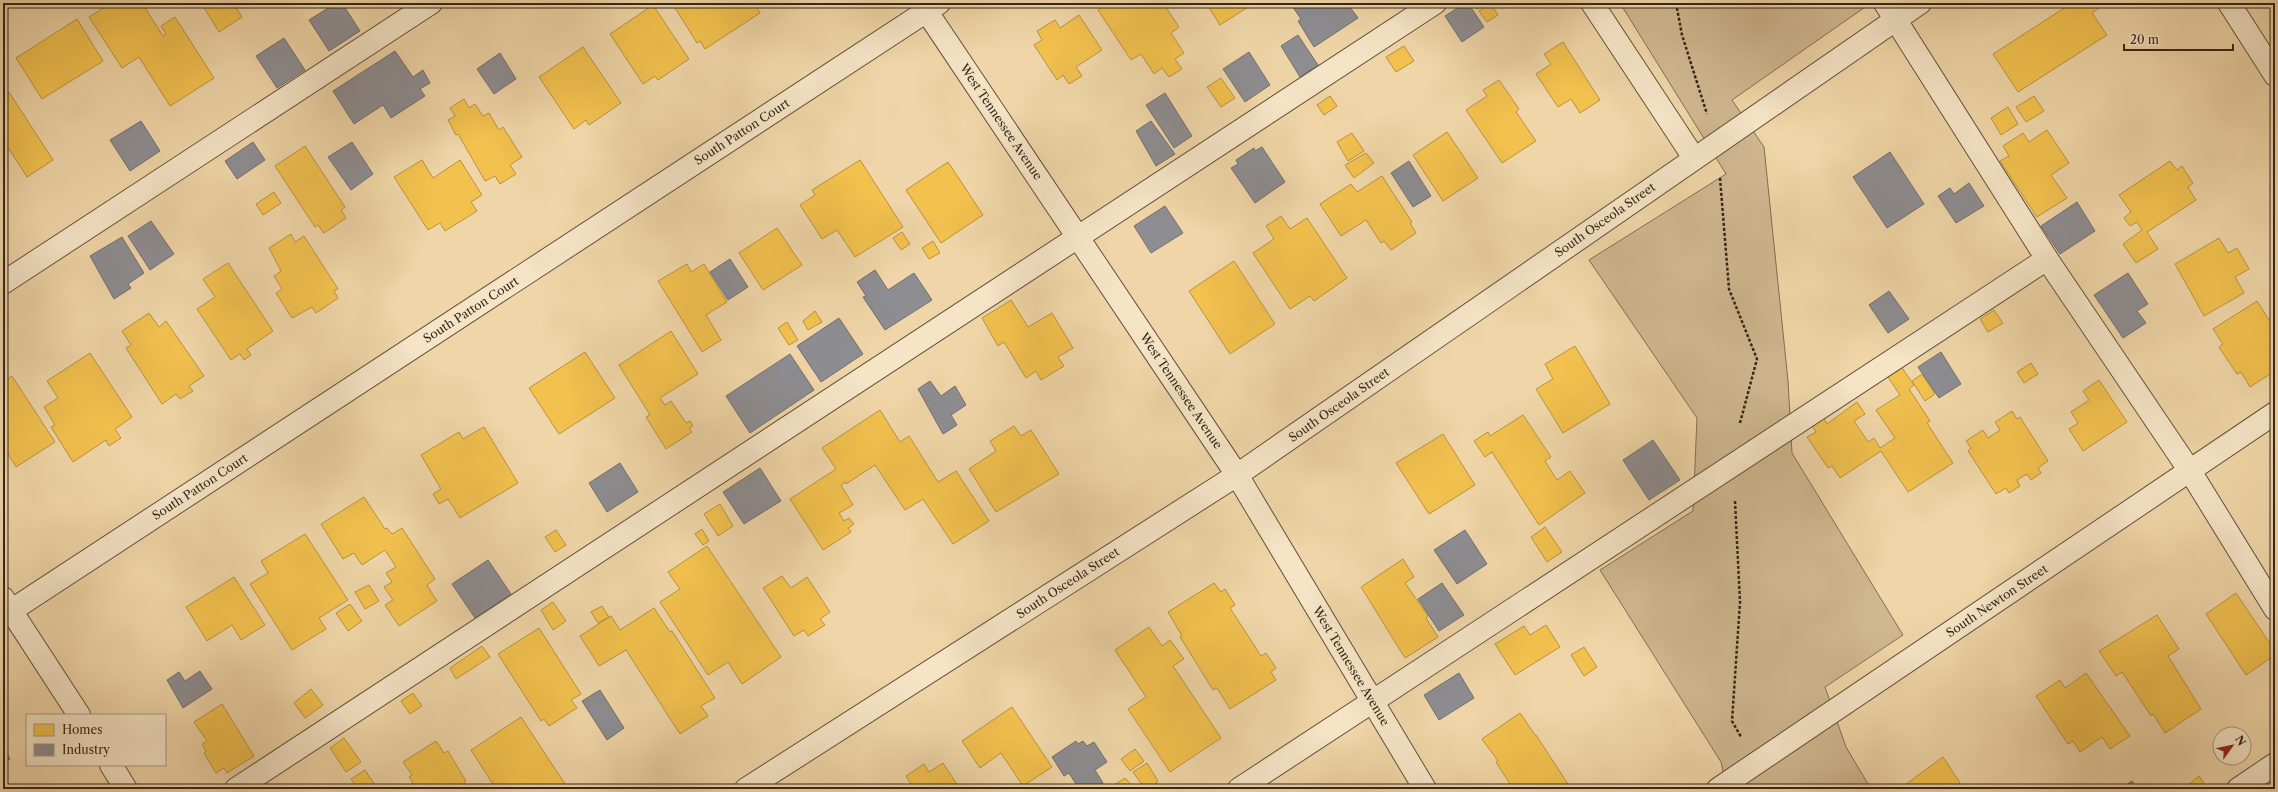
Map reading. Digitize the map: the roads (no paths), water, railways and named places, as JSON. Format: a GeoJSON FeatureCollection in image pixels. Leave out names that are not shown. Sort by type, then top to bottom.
{"type":"FeatureCollection","features":[{"type":"Feature","properties":{"kind":"street"},"geometry":{"type":"LineString","coordinates":[[3,283],[431,3]]}},
{"type":"Feature","properties":{"kind":"street"},"geometry":{"type":"LineString","coordinates":[[236,789],[1435,3]]}},
{"type":"Feature","properties":{"kind":"street"},"geometry":{"type":"LineString","coordinates":[[1592,3],[1694,158]]}},
{"type":"Feature","properties":{"kind":"street","name":"South Osceola Street"},"geometry":{"type":"LineString","coordinates":[[746,789],[1237,475],[1716,143],[1890,11],[1920,3]]}},
{"type":"Feature","properties":{"kind":"street"},"geometry":{"type":"LineString","coordinates":[[2229,3],[2275,75]]}},
{"type":"Feature","properties":{"kind":"street","name":"West Tennessee Avenue"},"geometry":{"type":"LineString","coordinates":[[929,6],[1078,237],[1237,475],[1425,789]]}},
{"type":"Feature","properties":{"kind":"street","name":"South Patton Court"},"geometry":{"type":"LineString","coordinates":[[6,608],[929,6]]}},
{"type":"Feature","properties":{"kind":"street"},"geometry":{"type":"LineString","coordinates":[[1890,11],[2047,259],[2190,471],[2275,609]]}},
{"type":"Feature","properties":{"kind":"street"},"geometry":{"type":"LineString","coordinates":[[1239,789],[2047,259]]}},
{"type":"Feature","properties":{"kind":"street","name":"South Newton Street"},"geometry":{"type":"LineString","coordinates":[[1718,789],[2275,413]]}},
{"type":"Feature","properties":{"kind":"street"},"geometry":{"type":"LineString","coordinates":[[6,608],[78,714]]}},
{"type":"Feature","properties":{"kind":"street"},"geometry":{"type":"LineString","coordinates":[[2238,789],[2275,764]]}},
{"type":"Feature","properties":{"kind":"street"},"geometry":{"type":"LineString","coordinates":[[112,766],[126,789]]}}]}
